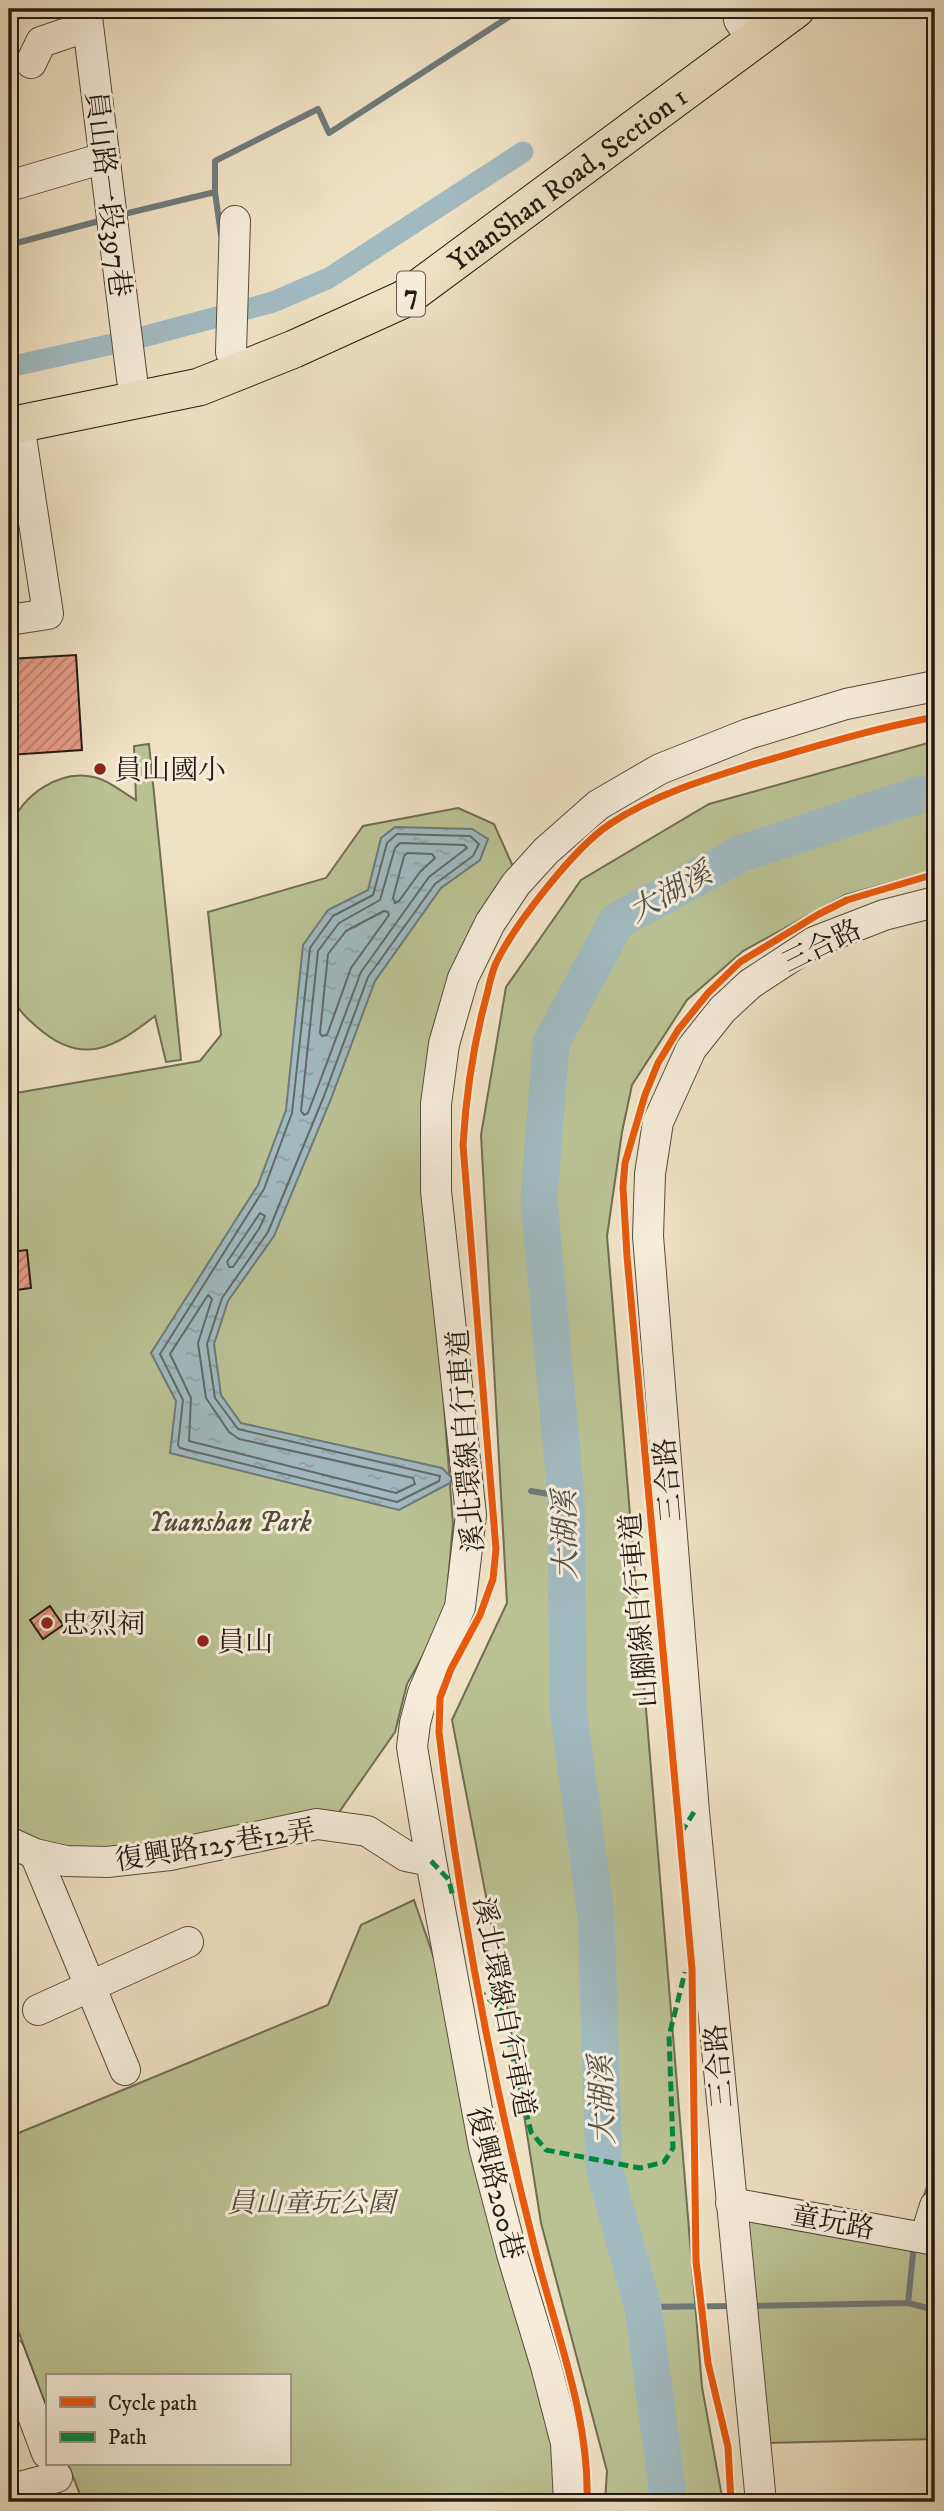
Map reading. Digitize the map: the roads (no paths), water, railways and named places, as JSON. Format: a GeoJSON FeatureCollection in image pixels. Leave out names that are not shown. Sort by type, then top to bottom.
{"type":"FeatureCollection","features":[{"type":"Feature","properties":{"kind":"main road","name":"YuanShan Road, Section 1"},"geometry":{"type":"LineString","coordinates":[[12,418],[132,379],[199,366],[398,277],[746,20],[796,9]]}},
{"type":"Feature","properties":{"kind":"main road","name":"YuanShan Road, Section 1"},"geometry":{"type":"LineString","coordinates":[[12,418],[199,387],[295,349],[404,299],[746,20]]}},
{"type":"Feature","properties":{"kind":"street"},"geometry":{"type":"LineString","coordinates":[[31,63],[41,41],[87,17]]}},
{"type":"Feature","properties":{"kind":"street","name":"員山路一段397巷"},"geometry":{"type":"LineString","coordinates":[[87,17],[132,379]]}},
{"type":"Feature","properties":{"kind":"street"},"geometry":{"type":"LineString","coordinates":[[9,186],[104,158]]}},
{"type":"Feature","properties":{"kind":"street"},"geometry":{"type":"LineString","coordinates":[[232,352],[235,221]]}},
{"type":"Feature","properties":{"kind":"street"},"geometry":{"type":"LineString","coordinates":[[9,620],[48,614],[12,418]]}},
{"type":"Feature","properties":{"kind":"street","name":"復興路200巷"},"geometry":{"type":"LineString","coordinates":[[569,2502],[566,2444],[484,2147],[430,1861],[412,1747],[423,1693],[460,1607],[471,1515],[436,1191],[436,1104],[444,1044],[463,978],[490,923],[516,884],[546,851],[598,805],[660,769],[748,734],[846,704],[935,686]]}},
{"type":"Feature","properties":{"kind":"street","name":"三合路"},"geometry":{"type":"LineString","coordinates":[[761,2502],[693,1798],[648,1236],[650,1174],[658,1122],[691,1049],[722,1010],[750,984],[814,942],[884,915],[935,902]]}},
{"type":"Feature","properties":{"kind":"street","name":"復興路125巷12弄"},"geometry":{"type":"LineString","coordinates":[[22,1848],[66,1861],[107,1862],[170,1855],[317,1824],[367,1832],[407,1856],[430,1861]]}},
{"type":"Feature","properties":{"kind":"street"},"geometry":{"type":"LineString","coordinates":[[22,1848],[90,1986],[124,2070]]}},
{"type":"Feature","properties":{"kind":"street"},"geometry":{"type":"LineString","coordinates":[[38,2010],[188,1942]]}},
{"type":"Feature","properties":{"kind":"street","name":"童玩路"},"geometry":{"type":"LineString","coordinates":[[731,2203],[930,2239]]}},
{"type":"Feature","properties":{"kind":"street"},"geometry":{"type":"LineString","coordinates":[[930,2239],[935,2206]]}},
{"type":"Feature","properties":{"kind":"street"},"geometry":{"type":"LineString","coordinates":[[9,2352],[46,2449]]}},
{"type":"Feature","properties":{"kind":"street"},"geometry":{"type":"LineString","coordinates":[[9,2490],[57,2478]]}},
{"type":"Feature","properties":{"kind":"water"},"geometry":{"type":"Polygon","coordinates":[[[395,827],[472,829],[488,839],[480,860],[441,888],[375,981],[331,1099],[274,1236],[228,1301],[214,1344],[221,1395],[241,1423],[442,1468],[452,1478],[450,1483],[399,1510],[170,1453],[176,1401],[151,1353],[258,1185],[286,1110],[303,945],[328,910],[368,890],[381,838],[395,827]]]}},
{"type":"Feature","properties":{"kind":"waterway"},"geometry":{"type":"LineString","coordinates":[[120,215],[215,192],[215,161],[318,109],[329,133],[521,9]]}},
{"type":"Feature","properties":{"kind":"waterway"},"geometry":{"type":"LineString","coordinates":[[9,367],[135,339],[273,302],[329,278],[523,152]]}},
{"type":"Feature","properties":{"kind":"waterway"},"geometry":{"type":"LineString","coordinates":[[215,192],[221,235]]}},
{"type":"Feature","properties":{"kind":"waterway"},"geometry":{"type":"LineString","coordinates":[[9,245],[103,220]]}},
{"type":"Feature","properties":{"kind":"waterway","name":"大湖溪"},"geometry":{"type":"LineString","coordinates":[[669,2502],[643,2307],[604,2168],[596,1915],[568,1708],[566,1497],[539,1200],[551,1043],[617,921],[740,854],[919,795],[935,794]]}},
{"type":"Feature","properties":{"kind":"waterway"},"geometry":{"type":"LineString","coordinates":[[531,1491],[566,1497]]}},
{"type":"Feature","properties":{"kind":"waterway"},"geometry":{"type":"LineString","coordinates":[[925,2199],[935,2168]]}},
{"type":"Feature","properties":{"kind":"waterway"},"geometry":{"type":"LineString","coordinates":[[908,2303],[914,2244]]}},
{"type":"Feature","properties":{"kind":"waterway"},"geometry":{"type":"LineString","coordinates":[[749,2306],[908,2303],[935,2310]]}},
{"type":"Feature","properties":{"kind":"waterway"},"geometry":{"type":"LineString","coordinates":[[643,2307],[735,2306]]}},
{"type":"Feature","properties":{"kind":"place","name":"員山國小"},"geometry":{"type":"Point","coordinates":[100,769]}},
{"type":"Feature","properties":{"kind":"place","name":"忠烈祠"},"geometry":{"type":"Point","coordinates":[47,1623]}},
{"type":"Feature","properties":{"kind":"place","name":"員山"},"geometry":{"type":"Point","coordinates":[203,1641]}},
{"type":"Feature","properties":{"kind":"park label","name":"Yuanshan Park"},"geometry":{"type":"Point","coordinates":[230,1521]}},
{"type":"Feature","properties":{"kind":"park label","name":"員山童玩公園"},"geometry":{"type":"Point","coordinates":[311,2202]}}]}
